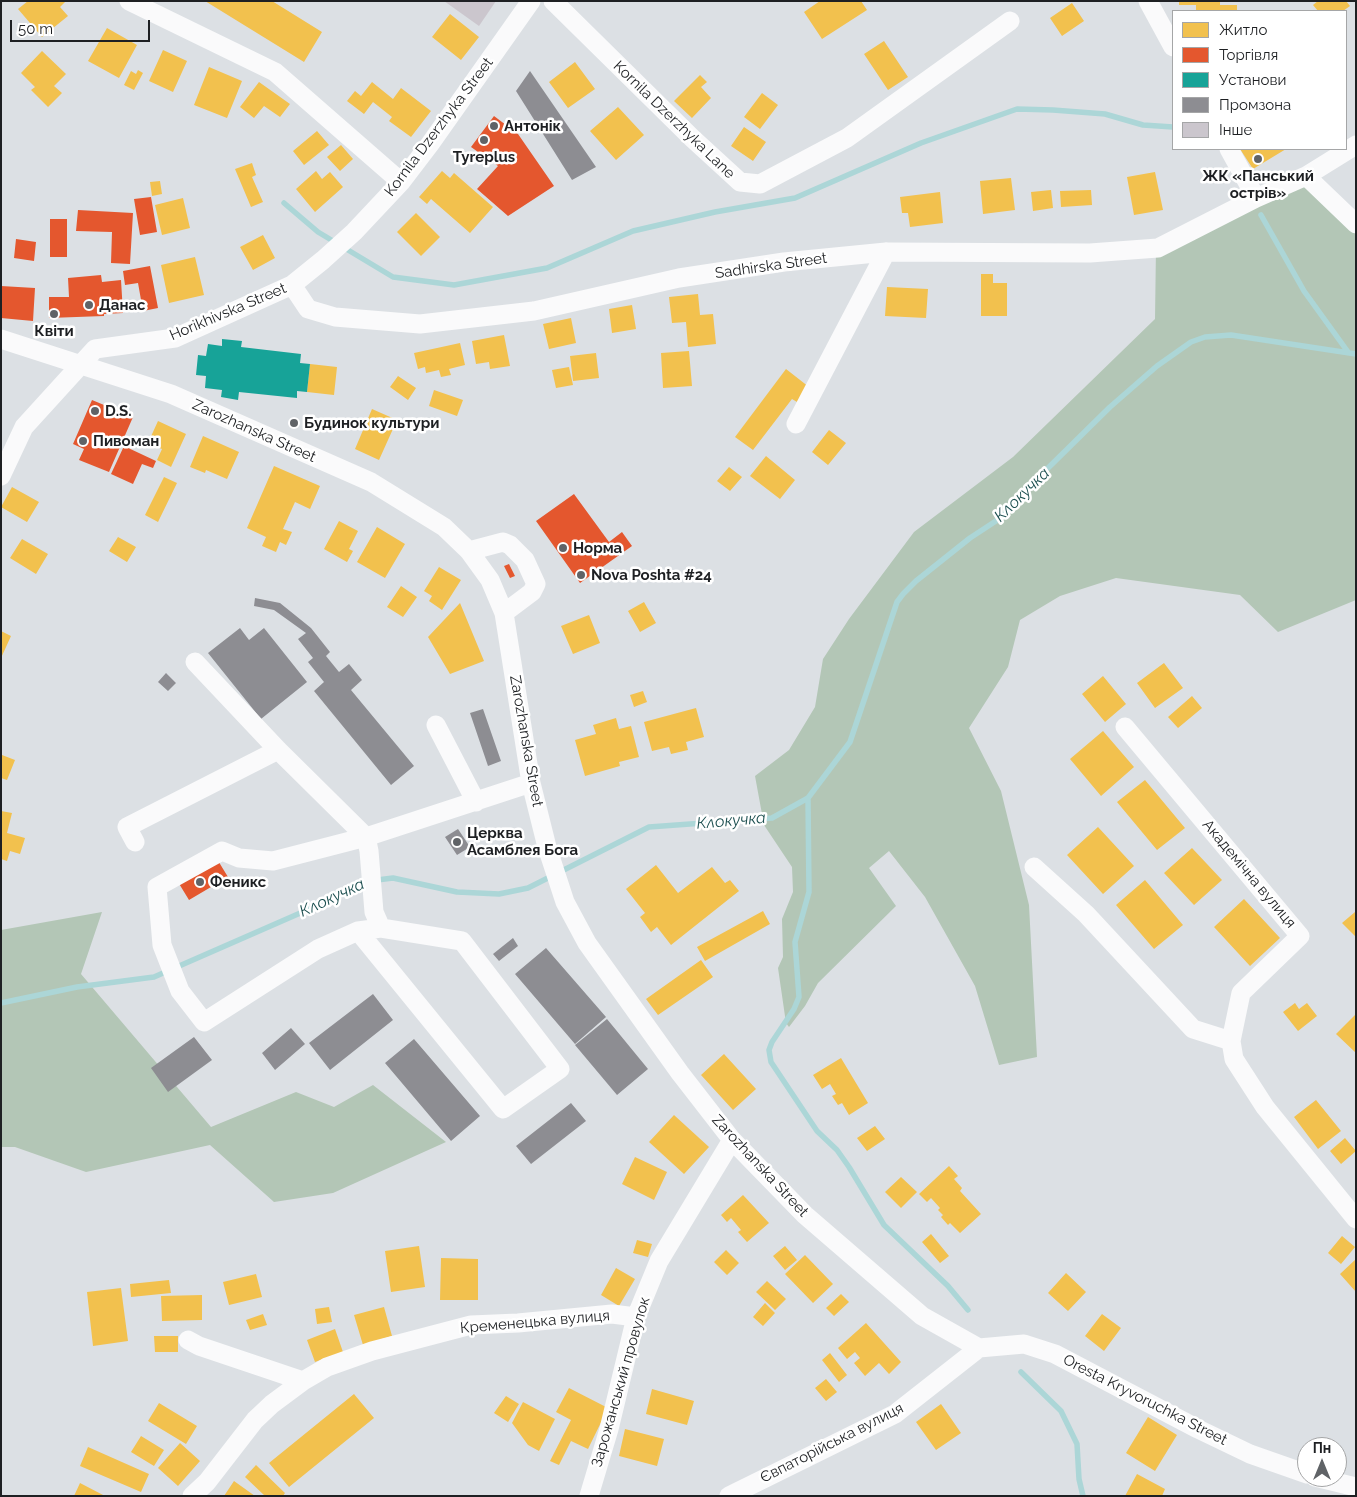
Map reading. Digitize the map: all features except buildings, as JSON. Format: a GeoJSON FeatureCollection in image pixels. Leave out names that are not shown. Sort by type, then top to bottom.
{"type":"FeatureCollection","features":[{"type":"Feature","properties":{"kind":"street"},"geometry":{"type":"LineString","coordinates":[[129,1],[275,72],[401,182]]}},
{"type":"Feature","properties":{"kind":"street","name":"Kornila Dzerzhyka Street"},"geometry":{"type":"LineString","coordinates":[[292,285],[354,232],[401,182],[531,1]]}},
{"type":"Feature","properties":{"kind":"street","name":"Kornila Dzerzhyka Lane"},"geometry":{"type":"LineString","coordinates":[[553,1],[685,131],[740,182],[760,184],[847,138],[1010,21]]}},
{"type":"Feature","properties":{"kind":"street"},"geometry":{"type":"LineString","coordinates":[[1148,1],[1172,45]]}},
{"type":"Feature","properties":{"kind":"street","name":"Sadhirska Street"},"geometry":{"type":"LineString","coordinates":[[292,285],[308,309],[334,318],[420,324],[534,311],[679,278],[784,262],[886,252],[1090,253],[1158,248],[1256,198],[1306,176],[1356,145]]}},
{"type":"Feature","properties":{"kind":"street"},"geometry":{"type":"LineString","coordinates":[[1230,150],[1256,198]]}},
{"type":"Feature","properties":{"kind":"street"},"geometry":{"type":"LineString","coordinates":[[1306,176],[1356,224]]}},
{"type":"Feature","properties":{"kind":"street"},"geometry":{"type":"LineString","coordinates":[[796,424],[886,252]]}},
{"type":"Feature","properties":{"kind":"street","name":"Horikhivska Street"},"geometry":{"type":"LineString","coordinates":[[1,476],[24,427],[95,349],[174,338],[292,285]]}},
{"type":"Feature","properties":{"kind":"street"},"geometry":{"type":"LineString","coordinates":[[1,339],[81,364]]}},
{"type":"Feature","properties":{"kind":"street","name":"Zarozhanska Street"},"geometry":{"type":"LineString","coordinates":[[81,364],[170,394],[371,482],[444,527],[469,551],[490,580],[504,613],[531,783],[548,848],[565,902],[587,943],[680,1073],[732,1140],[805,1215],[922,1316],[979,1348]]}},
{"type":"Feature","properties":{"kind":"street"},"geometry":{"type":"LineString","coordinates":[[469,551],[503,542],[510,545],[525,560],[536,584],[532,592],[504,613]]}},
{"type":"Feature","properties":{"kind":"street"},"geometry":{"type":"LineString","coordinates":[[195,662],[367,844],[377,920]]}},
{"type":"Feature","properties":{"kind":"street"},"geometry":{"type":"LineString","coordinates":[[436,725],[476,802]]}},
{"type":"Feature","properties":{"kind":"street","name":"Академічна вулиця"},"geometry":{"type":"LineString","coordinates":[[1125,728],[1300,936],[1241,993],[1231,1041],[1234,1059],[1265,1107],[1356,1219]]}},
{"type":"Feature","properties":{"kind":"street"},"geometry":{"type":"LineString","coordinates":[[135,842],[127,827],[278,750]]}},
{"type":"Feature","properties":{"kind":"street"},"geometry":{"type":"LineString","coordinates":[[358,931],[503,1109],[560,1069],[462,941],[377,920],[318,949],[204,1022],[180,991],[162,945],[157,887],[222,851],[239,858],[273,861],[367,844],[531,783]]}},
{"type":"Feature","properties":{"kind":"street"},"geometry":{"type":"LineString","coordinates":[[1034,867],[1086,914],[1193,1029],[1231,1041]]}},
{"type":"Feature","properties":{"kind":"street","name":"Зарожанський провулок"},"geometry":{"type":"LineString","coordinates":[[589,1496],[609,1429],[636,1317],[659,1261],[732,1140]]}},
{"type":"Feature","properties":{"kind":"street","name":"Кременецька вулиця"},"geometry":{"type":"LineString","coordinates":[[192,1496],[207,1482],[255,1420],[272,1404],[303,1381],[327,1367],[372,1351],[470,1325],[518,1323],[612,1314],[636,1317]]}},
{"type":"Feature","properties":{"kind":"street"},"geometry":{"type":"LineString","coordinates":[[188,1340],[198,1346],[303,1381]]}},
{"type":"Feature","properties":{"kind":"street","name":"Oresta Kryvoruchka Street"},"geometry":{"type":"LineString","coordinates":[[979,1348],[1024,1344],[1054,1354],[1198,1429],[1242,1450],[1297,1470]]}},
{"type":"Feature","properties":{"kind":"street","name":"Євпаторійська вулиця"},"geometry":{"type":"LineString","coordinates":[[729,1496],[894,1414],[979,1348]]}},
{"type":"Feature","properties":{"kind":"green space"},"geometry":{"type":"Polygon","coordinates":[[[1306,173],[1356,221],[1356,600],[1278,632],[1240,595],[1116,578],[1060,596],[1020,620],[1008,667],[969,728],[1001,791],[1029,905],[1037,1057],[999,1065],[975,986],[925,897],[889,851],[869,868],[896,906],[818,983],[805,1006],[789,1027],[786,1023],[778,968],[783,957],[782,919],[793,892],[792,867],[764,825],[755,776],[789,750],[815,707],[823,659],[849,619],[914,532],[1013,457],[1155,319],[1156,247],[1306,173]]]}},
{"type":"Feature","properties":{"kind":"green space"},"geometry":{"type":"Polygon","coordinates":[[[102,912],[81,974],[211,1127],[296,1092],[334,1107],[373,1085],[446,1142],[333,1193],[274,1202],[210,1145],[86,1172],[15,1147],[1,1147],[1,930],[102,912]]]}},
{"type":"Feature","properties":{"kind":"waterway"},"geometry":{"type":"LineString","coordinates":[[284,203],[318,232],[393,277],[454,285],[547,268],[633,231],[715,212],[795,198],[921,143],[1017,109],[1105,114],[1143,125],[1172,127]]}},
{"type":"Feature","properties":{"kind":"waterway"},"geometry":{"type":"LineString","coordinates":[[1261,215],[1304,291],[1348,352]]}},
{"type":"Feature","properties":{"kind":"waterway","name":"Клокучка"},"geometry":{"type":"LineString","coordinates":[[1,1003],[77,987],[154,977],[314,907],[361,882],[393,878],[457,892],[499,894],[528,888],[649,827],[772,818],[808,798],[850,742],[897,602],[903,594],[916,581],[970,538],[1002,517],[1047,469],[1110,407],[1157,366],[1191,342],[1205,337],[1231,335],[1356,354]]}},
{"type":"Feature","properties":{"kind":"waterway"},"geometry":{"type":"LineString","coordinates":[[808,798],[809,892],[795,942],[799,997],[794,1009],[772,1042],[769,1050],[771,1062],[817,1131],[837,1150],[849,1167],[884,1225],[948,1286],[968,1310]]}},
{"type":"Feature","properties":{"kind":"waterway"},"geometry":{"type":"LineString","coordinates":[[1021,1372],[1061,1411],[1077,1444],[1079,1479],[1083,1496]]}},
{"type":"Feature","properties":{"kind":"place","name":"Антонік"},"geometry":{"type":"Point","coordinates":[494,126]}},
{"type":"Feature","properties":{"kind":"place","name":"Tyreplus"},"geometry":{"type":"Point","coordinates":[484,140]}},
{"type":"Feature","properties":{"kind":"place","name":"ЖК «Панський острів»"},"geometry":{"type":"Point","coordinates":[1258,159]}},
{"type":"Feature","properties":{"kind":"place","name":"Данас"},"geometry":{"type":"Point","coordinates":[89,305]}},
{"type":"Feature","properties":{"kind":"place","name":"Квіти"},"geometry":{"type":"Point","coordinates":[54,314]}},
{"type":"Feature","properties":{"kind":"place","name":"D.S."},"geometry":{"type":"Point","coordinates":[95,411]}},
{"type":"Feature","properties":{"kind":"place","name":"Будинок культури"},"geometry":{"type":"Point","coordinates":[294,423]}},
{"type":"Feature","properties":{"kind":"place","name":"Пивоман"},"geometry":{"type":"Point","coordinates":[83,441]}},
{"type":"Feature","properties":{"kind":"place","name":"Норма"},"geometry":{"type":"Point","coordinates":[563,548]}},
{"type":"Feature","properties":{"kind":"place","name":"Nova Poshta #24"},"geometry":{"type":"Point","coordinates":[581,575]}},
{"type":"Feature","properties":{"kind":"place","name":"Церква Асамблея Бога"},"geometry":{"type":"Point","coordinates":[457,842]}},
{"type":"Feature","properties":{"kind":"place","name":"Феникс"},"geometry":{"type":"Point","coordinates":[200,882]}}]}
